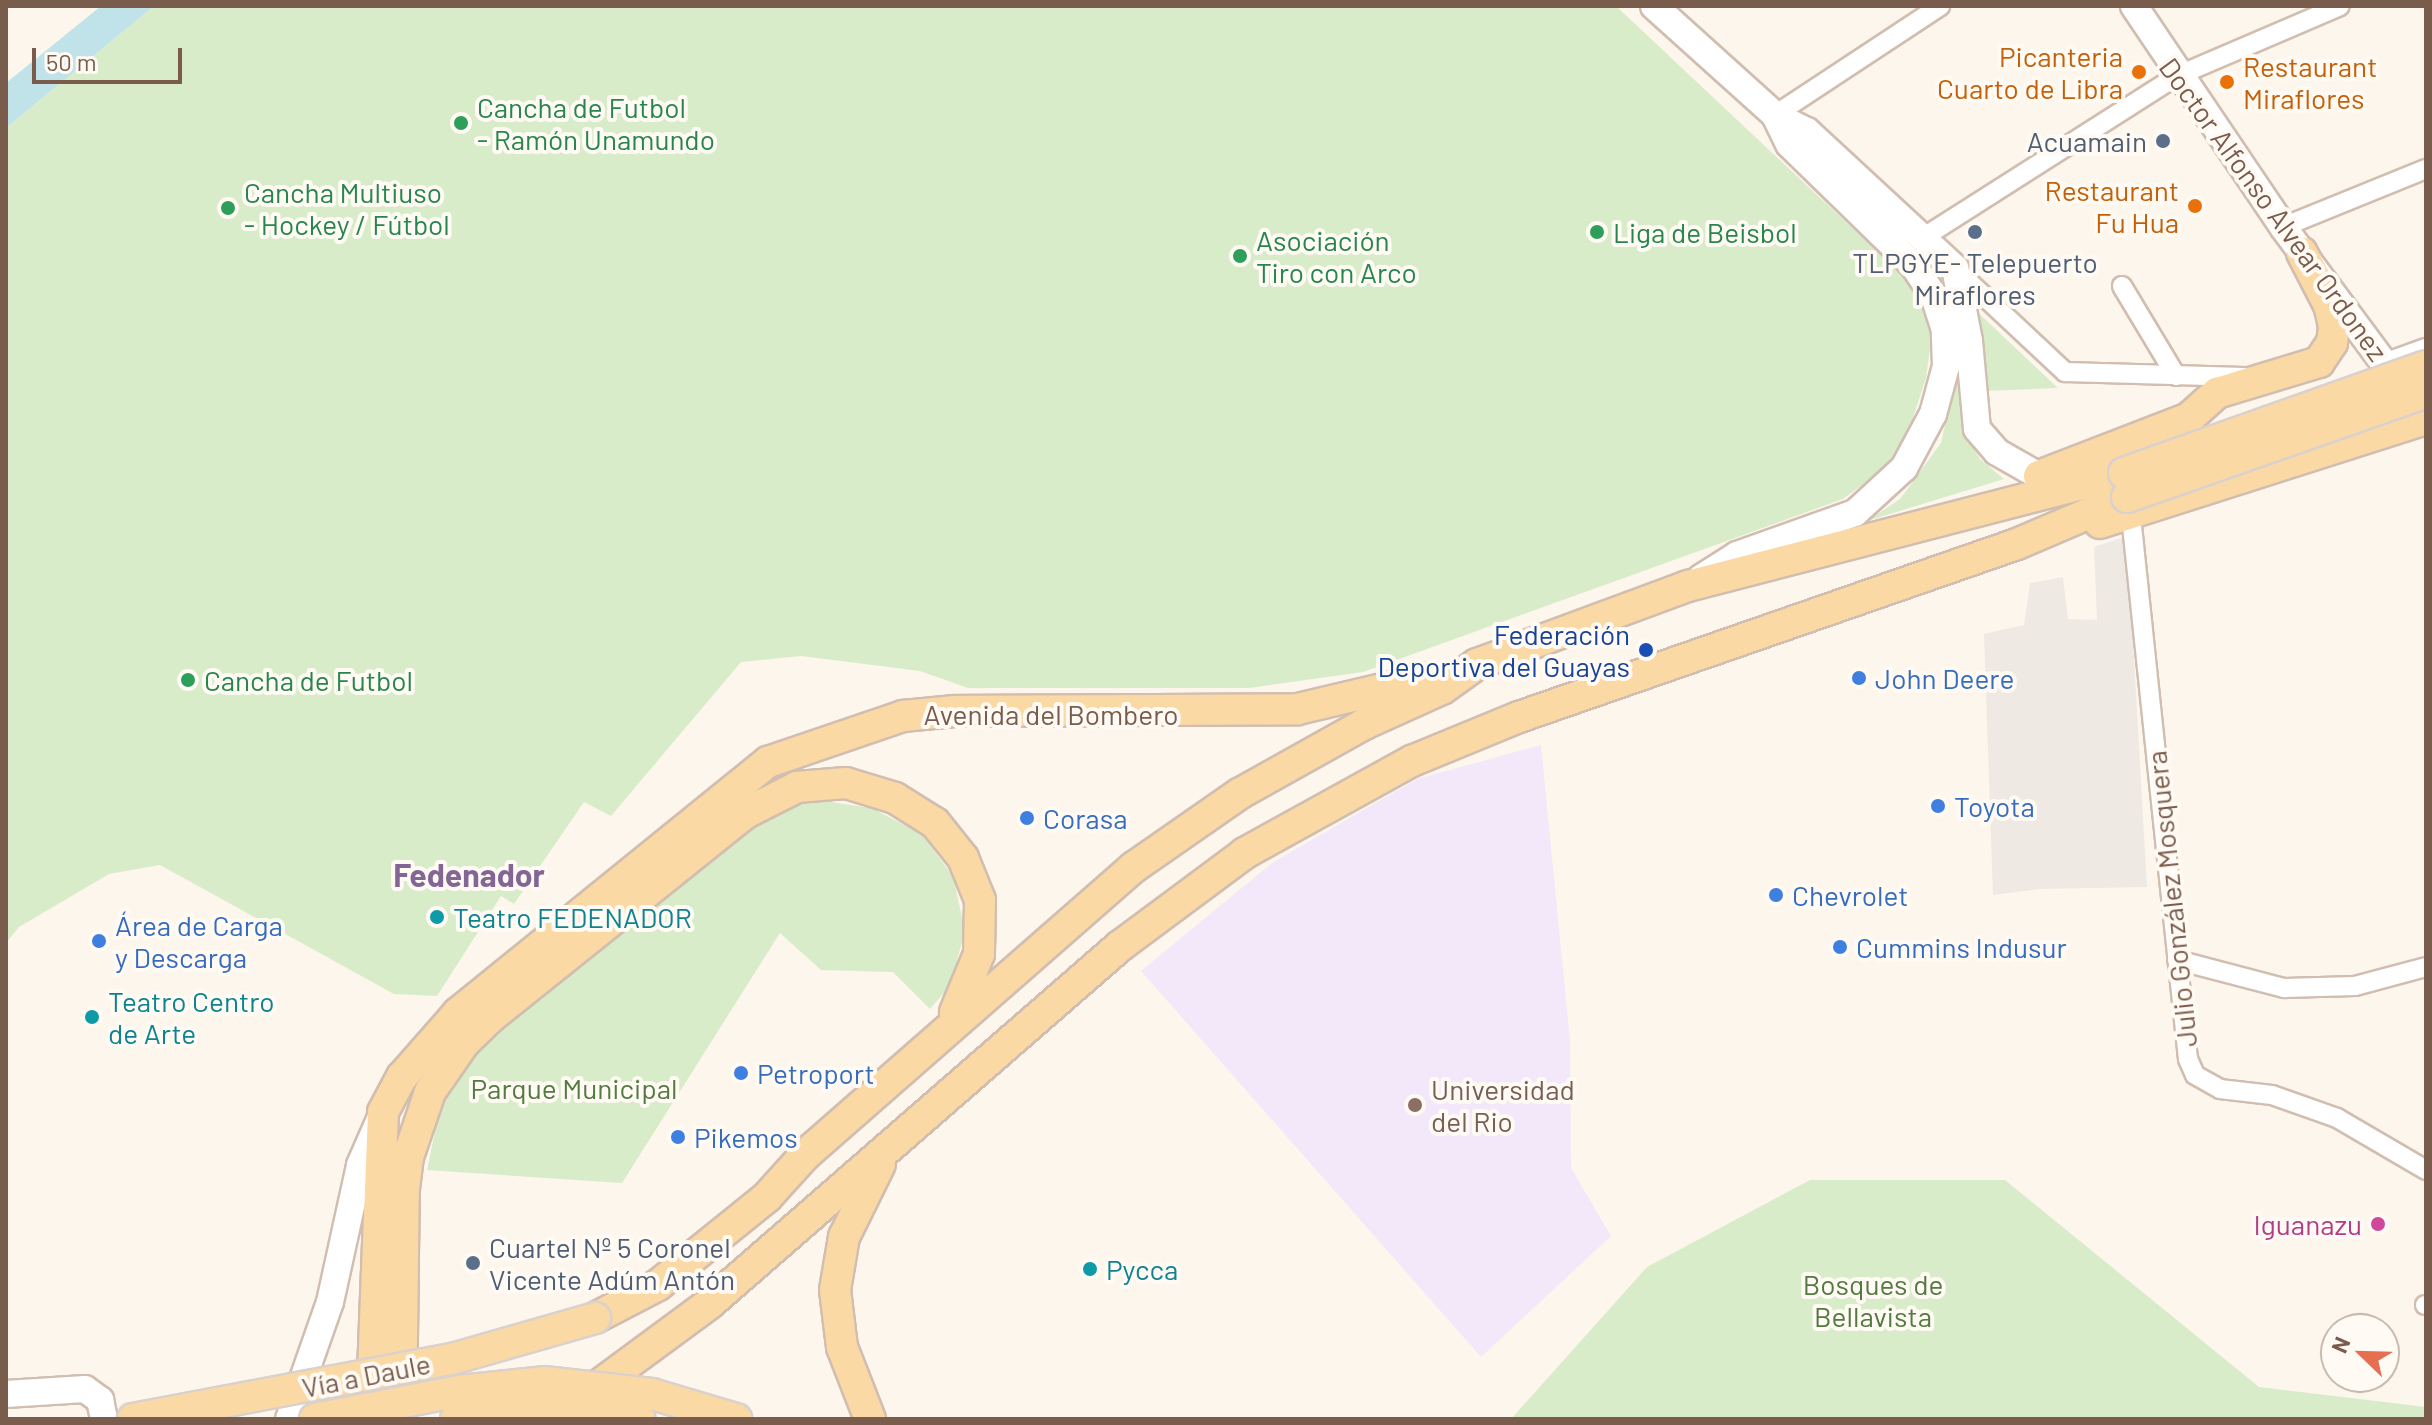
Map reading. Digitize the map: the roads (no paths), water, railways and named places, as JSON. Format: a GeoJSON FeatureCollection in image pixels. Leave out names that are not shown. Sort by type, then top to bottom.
{"type":"FeatureCollection","features":[{"type":"Feature","properties":{"kind":"main road"},"geometry":{"type":"LineString","coordinates":[[2189,418],[2217,393],[2319,362],[2332,343],[2329,305],[2302,253]]}},
{"type":"Feature","properties":{"kind":"main road"},"geometry":{"type":"LineString","coordinates":[[547,1419],[710,1303],[1120,946],[1245,853],[1412,761],[1606,682],[2017,544],[2426,366]]}},
{"type":"Feature","properties":{"kind":"main road"},"geometry":{"type":"LineString","coordinates":[[1477,664],[1688,586],[1882,534],[2189,418],[2321,380],[2336,381],[2350,395],[2357,422],[2343,447]]}},
{"type":"Feature","properties":{"kind":"main road"},"geometry":{"type":"LineString","coordinates":[[2127,495],[2413,384]]}},
{"type":"Feature","properties":{"kind":"main road"},"geometry":{"type":"LineString","coordinates":[[1882,534],[2127,495],[2343,447],[2426,419]]}},
{"type":"Feature","properties":{"kind":"main road","name":"Vía a Daule"},"geometry":{"type":"LineString","coordinates":[[133,1419],[452,1359],[595,1318],[658,1285],[695,1257],[1089,902],[1239,794],[1364,724],[1442,689],[1477,664]]}},
{"type":"Feature","properties":{"kind":"main road","name":"Avenida del Bombero"},"geometry":{"type":"LineString","coordinates":[[369,1419],[383,1112],[402,1077],[458,1013],[768,762],[903,716],[955,711],[1298,709],[1377,694],[1477,664]]}},
{"type":"Feature","properties":{"kind":"main road"},"geometry":{"type":"LineString","coordinates":[[401,1419],[404,1189],[408,1157],[430,1092],[464,1043],[491,1017],[746,813],[797,787],[846,783],[895,798],[935,823],[973,877],[982,927],[974,977],[941,1034]]}},
{"type":"Feature","properties":{"kind":"main road"},"geometry":{"type":"LineString","coordinates":[[870,1419],[842,1347],[835,1290],[837,1264],[853,1213],[889,1149]]}},
{"type":"Feature","properties":{"kind":"main road"},"geometry":{"type":"LineString","coordinates":[[588,1419],[670,1349],[710,1303]]}},
{"type":"Feature","properties":{"kind":"main road","name":"Vía a Daule"},"geometry":{"type":"LineString","coordinates":[[315,1419],[459,1391],[544,1382],[652,1394],[736,1419]]}},
{"type":"Feature","properties":{"kind":"main road"},"geometry":{"type":"LineString","coordinates":[[456,1419],[546,1410],[640,1419]]}},
{"type":"Feature","properties":{"kind":"street"},"geometry":{"type":"LineString","coordinates":[[1654,6],[1775,115],[1807,131],[1924,237],[2065,372],[2271,378]]}},
{"type":"Feature","properties":{"kind":"street"},"geometry":{"type":"LineString","coordinates":[[1775,115],[1940,6]]}},
{"type":"Feature","properties":{"kind":"street","name":"Doctor Alfonso Alvear Ordonez"},"geometry":{"type":"LineString","coordinates":[[2134,6],[2177,76],[2302,253],[2413,384]]}},
{"type":"Feature","properties":{"kind":"street"},"geometry":{"type":"LineString","coordinates":[[1924,237],[2177,76],[2340,6]]}},
{"type":"Feature","properties":{"kind":"street"},"geometry":{"type":"LineString","coordinates":[[1688,586],[1737,555],[1855,513],[1904,468],[1933,414],[1946,366],[1945,330],[1934,296],[1913,265],[1789,144],[1775,115]]}},
{"type":"Feature","properties":{"kind":"street"},"geometry":{"type":"LineString","coordinates":[[2283,227],[2426,169]]}},
{"type":"Feature","properties":{"kind":"street"},"geometry":{"type":"LineString","coordinates":[[1955,268],[1969,341],[1977,429],[1997,452],[2039,476]]}},
{"type":"Feature","properties":{"kind":"street"},"geometry":{"type":"LineString","coordinates":[[2122,286],[2176,376]]}},
{"type":"Feature","properties":{"kind":"street"},"geometry":{"type":"LineString","coordinates":[[2413,384],[2426,348]]}},
{"type":"Feature","properties":{"kind":"street","name":"Julio González Mosquera"},"geometry":{"type":"LineString","coordinates":[[2127,495],[2188,1059],[2205,1084],[2272,1095],[2337,1118],[2426,1170]]}},
{"type":"Feature","properties":{"kind":"street"},"geometry":{"type":"LineString","coordinates":[[2177,960],[2250,983],[2298,989],[2355,986],[2426,967]]}},
{"type":"Feature","properties":{"kind":"street","name":"Avenida del Bombero"},"geometry":{"type":"LineString","coordinates":[[289,1419],[330,1302],[360,1165],[383,1112]]}},
{"type":"Feature","properties":{"kind":"street"},"geometry":{"type":"LineString","coordinates":[[6,1394],[88,1389],[101,1402],[104,1419]]}},
{"type":"Feature","properties":{"kind":"water"},"geometry":{"type":"Polygon","coordinates":[[[101,6],[154,6],[6,128],[6,83],[101,6]]]}},
{"type":"Feature","properties":{"kind":"place","name":"Picanteria Cuarto de Libra"},"geometry":{"type":"Point","coordinates":[2139,72]}},
{"type":"Feature","properties":{"kind":"place","name":"Restaurant Miraflores"},"geometry":{"type":"Point","coordinates":[2227,82]}},
{"type":"Feature","properties":{"kind":"place","name":"Cancha de Futbol - Ramón Unamundo"},"geometry":{"type":"Point","coordinates":[461,123]}},
{"type":"Feature","properties":{"kind":"place","name":"Acuamain"},"geometry":{"type":"Point","coordinates":[2163,141]}},
{"type":"Feature","properties":{"kind":"place","name":"Restaurant Fu Hua"},"geometry":{"type":"Point","coordinates":[2195,206]}},
{"type":"Feature","properties":{"kind":"place","name":"Cancha Multiuso - Hockey / Fútbol"},"geometry":{"type":"Point","coordinates":[228,208]}},
{"type":"Feature","properties":{"kind":"place","name":"Liga de Beisbol"},"geometry":{"type":"Point","coordinates":[1597,232]}},
{"type":"Feature","properties":{"kind":"place","name":"TLPGYE- Telepuerto Miraflores"},"geometry":{"type":"Point","coordinates":[1975,232]}},
{"type":"Feature","properties":{"kind":"place","name":"Asociación Tiro con Arco"},"geometry":{"type":"Point","coordinates":[1240,256]}},
{"type":"Feature","properties":{"kind":"place","name":"Federación Deportiva del Guayas"},"geometry":{"type":"Point","coordinates":[1646,650]}},
{"type":"Feature","properties":{"kind":"place","name":"John Deere"},"geometry":{"type":"Point","coordinates":[1859,678]}},
{"type":"Feature","properties":{"kind":"place","name":"Cancha de Futbol"},"geometry":{"type":"Point","coordinates":[188,680]}},
{"type":"Feature","properties":{"kind":"place","name":"Toyota"},"geometry":{"type":"Point","coordinates":[1938,806]}},
{"type":"Feature","properties":{"kind":"place","name":"Corasa"},"geometry":{"type":"Point","coordinates":[1027,818]}},
{"type":"Feature","properties":{"kind":"place","name":"Chevrolet"},"geometry":{"type":"Point","coordinates":[1776,895]}},
{"type":"Feature","properties":{"kind":"place","name":"Teatro FEDENADOR"},"geometry":{"type":"Point","coordinates":[437,917]}},
{"type":"Feature","properties":{"kind":"place","name":"Área de Carga y Descarga"},"geometry":{"type":"Point","coordinates":[99,941]}},
{"type":"Feature","properties":{"kind":"place","name":"Cummins Indusur"},"geometry":{"type":"Point","coordinates":[1840,947]}},
{"type":"Feature","properties":{"kind":"place","name":"Teatro Centro de Arte"},"geometry":{"type":"Point","coordinates":[92,1017]}},
{"type":"Feature","properties":{"kind":"place","name":"Petroport"},"geometry":{"type":"Point","coordinates":[741,1073]}},
{"type":"Feature","properties":{"kind":"place","name":"Universidad del Rio"},"geometry":{"type":"Point","coordinates":[1415,1105]}},
{"type":"Feature","properties":{"kind":"place","name":"Pikemos"},"geometry":{"type":"Point","coordinates":[678,1137]}},
{"type":"Feature","properties":{"kind":"place","name":"Iguanazu"},"geometry":{"type":"Point","coordinates":[2378,1224]}},
{"type":"Feature","properties":{"kind":"place","name":"Cuartel Nº 5 Coronel Vicente Adúm Antón"},"geometry":{"type":"Point","coordinates":[473,1263]}},
{"type":"Feature","properties":{"kind":"place","name":"Pycca"},"geometry":{"type":"Point","coordinates":[1090,1269]}},
{"type":"Feature","properties":{"kind":"district","name":"Fedenador"},"geometry":{"type":"Point","coordinates":[469,874]}},
{"type":"Feature","properties":{"kind":"park label","name":"Parque Municipal"},"geometry":{"type":"Point","coordinates":[574,1088]}},
{"type":"Feature","properties":{"kind":"park label","name":"Bosques de Bellavista"},"geometry":{"type":"Point","coordinates":[1873,1300]}}]}
